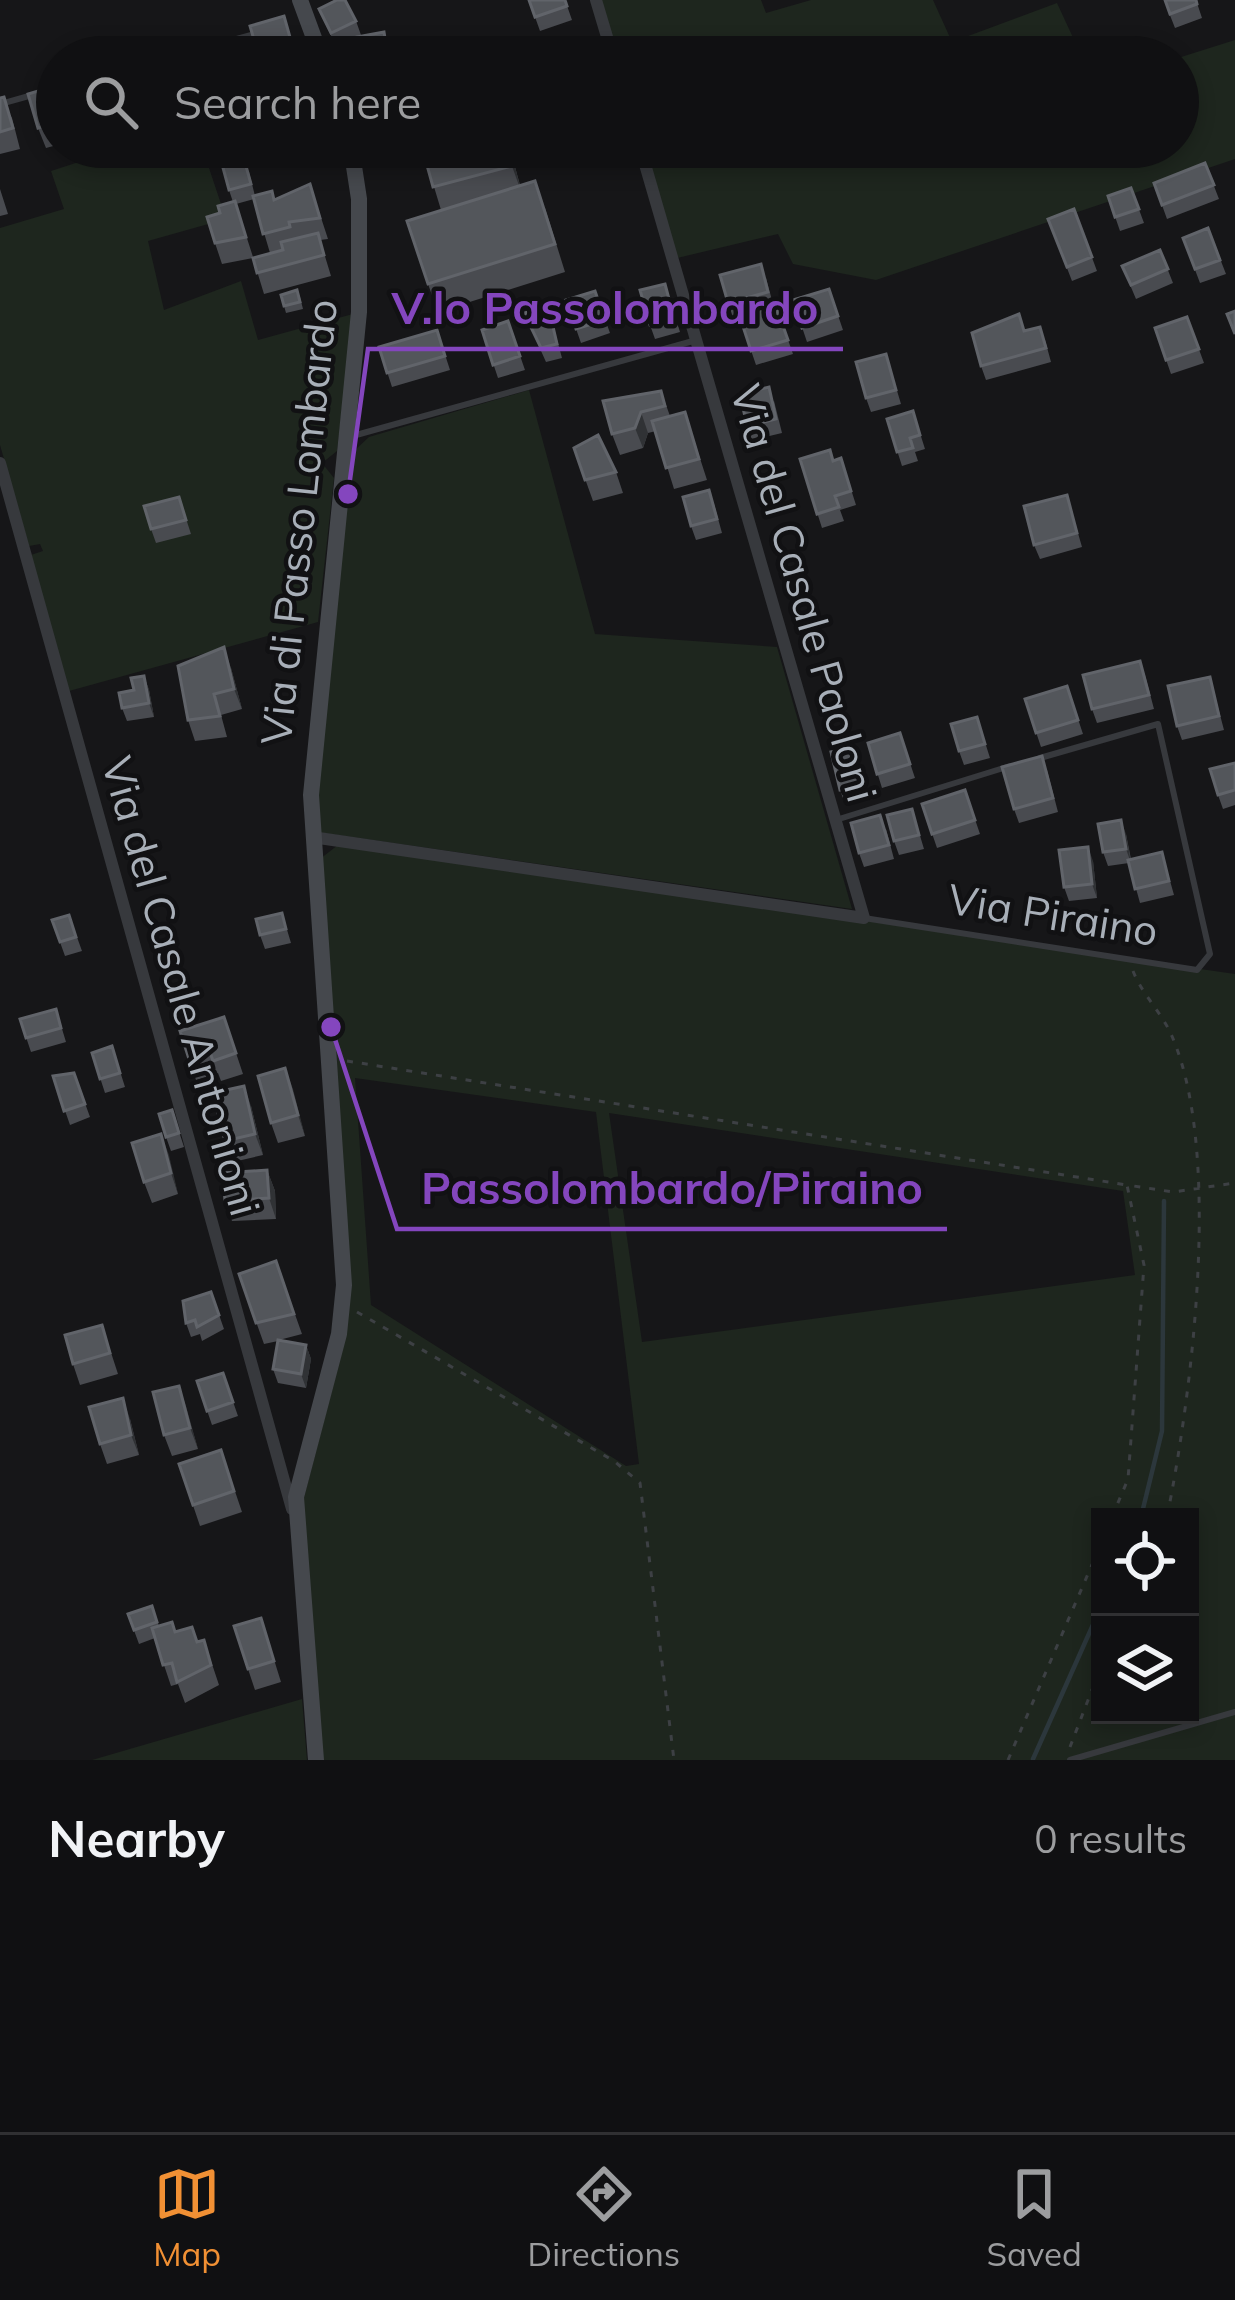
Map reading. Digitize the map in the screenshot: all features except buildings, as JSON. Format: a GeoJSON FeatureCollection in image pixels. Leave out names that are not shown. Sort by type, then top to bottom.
{"type":"FeatureCollection","features":[{"type":"Feature","properties":{"kind":"street"},"geometry":{"type":"LineString","coordinates":[[300,0],[314,36]]}},
{"type":"Feature","properties":{"kind":"street"},"geometry":{"type":"LineString","coordinates":[[596,0],[607,36]]}},
{"type":"Feature","properties":{"kind":"street","name":"Via di Passo Lombardo"},"geometry":{"type":"LineString","coordinates":[[316,1760],[296,1528],[300,1471],[344,1304],[312,837],[313,746],[349,436],[359,230],[353,168]]}},
{"type":"Feature","properties":{"kind":"street","name":"Via del Casale Paoloni"},"geometry":{"type":"LineString","coordinates":[[646,168],[864,918]]}},
{"type":"Feature","properties":{"kind":"street","name":"Via del Casale Antonioni"},"geometry":{"type":"LineString","coordinates":[[0,463],[267,1407],[296,1528]]}},
{"type":"Feature","properties":{"kind":"street","name":"Via Piraino"},"geometry":{"type":"LineString","coordinates":[[312,837],[864,918]]}},
{"type":"Feature","properties":{"kind":"lane"},"geometry":{"type":"LineString","coordinates":[[285,25],[308,19]]}},
{"type":"Feature","properties":{"kind":"lane"},"geometry":{"type":"LineString","coordinates":[[247,36],[262,32]]}},
{"type":"Feature","properties":{"kind":"lane"},"geometry":{"type":"LineString","coordinates":[[0,104],[36,94]]}},
{"type":"Feature","properties":{"kind":"lane"},"geometry":{"type":"LineString","coordinates":[[349,436],[697,340]]}},
{"type":"Feature","properties":{"kind":"lane","name":"Via Piraino"},"geometry":{"type":"LineString","coordinates":[[864,918],[1196,970],[1210,953],[1158,724],[1033,760]]}},
{"type":"Feature","properties":{"kind":"lane"},"geometry":{"type":"LineString","coordinates":[[835,820],[1012,766]]}},
{"type":"Feature","properties":{"kind":"lane"},"geometry":{"type":"LineString","coordinates":[[1070,1760],[1235,1712]]}},
{"type":"Feature","properties":{"kind":"path"},"geometry":{"type":"LineString","coordinates":[[1129,960],[1171,1033],[1186,1087],[1198,1189],[1200,1225],[1185,1425],[1169,1508]]}},
{"type":"Feature","properties":{"kind":"path"},"geometry":{"type":"LineString","coordinates":[[327,1058],[1173,1192],[1235,1184]]}},
{"type":"Feature","properties":{"kind":"path"},"geometry":{"type":"LineString","coordinates":[[1116,1508],[1128,1479],[1144,1265],[1127,1185]]}},
{"type":"Feature","properties":{"kind":"path"},"geometry":{"type":"LineString","coordinates":[[344,1304],[614,1461],[640,1484],[674,1760]]}},
{"type":"Feature","properties":{"kind":"path"},"geometry":{"type":"LineString","coordinates":[[1008,1760],[1091,1567]]}},
{"type":"Feature","properties":{"kind":"path"},"geometry":{"type":"LineString","coordinates":[[1069,1749],[1091,1692]]}},
{"type":"Feature","properties":{"kind":"shaded area"},"geometry":{"type":"Polygon","coordinates":[[[596,0],[761,0],[766,13],[811,0],[933,0],[949,36],[607,36],[596,0]]]}},
{"type":"Feature","properties":{"kind":"shaded area"},"geometry":{"type":"Polygon","coordinates":[[[1057,3],[1072,36],[968,36],[1057,3]]]}},
{"type":"Feature","properties":{"kind":"shaded area"},"geometry":{"type":"Polygon","coordinates":[[[1235,40],[1235,159],[876,280],[793,264],[778,234],[673,259],[646,168],[1199,168],[1199,51],[1235,40]]]}},
{"type":"Feature","properties":{"kind":"shaded area"},"geometry":{"type":"Polygon","coordinates":[[[209,168],[226,219],[148,241],[164,310],[241,281],[258,340],[353,314],[337,451],[322,463],[334,478],[318,622],[69,691],[31,555],[43,551],[40,544],[29,546],[0,445],[0,228],[64,209],[51,171],[209,168]]]}},
{"type":"Feature","properties":{"kind":"shaded area"},"geometry":{"type":"Polygon","coordinates":[[[529,390],[595,634],[777,647],[852,909],[317,832],[317,762],[353,452],[369,437],[529,390]]]}},
{"type":"Feature","properties":{"kind":"shaded area"},"geometry":{"type":"Polygon","coordinates":[[[338,845],[1235,974],[1235,1760],[320,1760],[302,1505],[345,1340],[320,859],[338,845]],[[355,1078],[371,1305],[626,1466],[639,1464],[596,1112],[355,1078]],[[609,1113],[642,1342],[1135,1275],[1123,1191],[609,1113]]]}},
{"type":"Feature","properties":{"kind":"shaded area"},"geometry":{"type":"Polygon","coordinates":[[[302,1699],[307,1760],[92,1760],[302,1699]]]}},
{"type":"Feature","properties":{"kind":"waterway"},"geometry":{"type":"LineString","coordinates":[[1143,1508],[1162,1431],[1164,1201]]}},
{"type":"Feature","properties":{"kind":"waterway"},"geometry":{"type":"LineString","coordinates":[[1033,1759],[1097,1616]]}},
{"type":"Feature","properties":{"kind":"place","name":"V.lo Passolombardo"},"geometry":{"type":"Point","coordinates":[348,494]}},
{"type":"Feature","properties":{"kind":"place","name":"Passolombardo/Piraino"},"geometry":{"type":"Point","coordinates":[331,1027]}}]}
